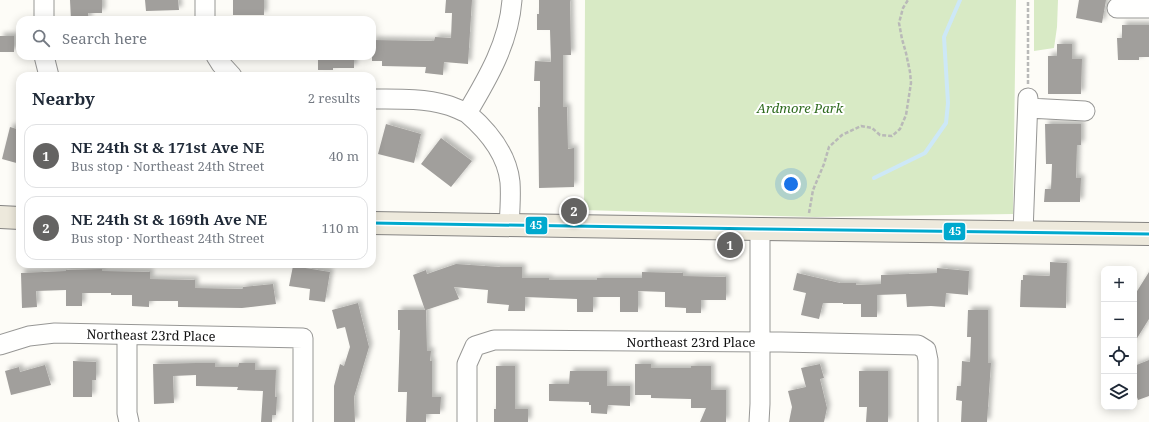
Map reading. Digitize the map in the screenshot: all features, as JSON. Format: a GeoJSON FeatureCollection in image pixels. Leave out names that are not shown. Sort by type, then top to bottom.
{"type":"FeatureCollection","features":[{"type":"Feature","properties":{"kind":"main road"},"geometry":{"type":"LineString","coordinates":[[0,217],[16,218]]}},
{"type":"Feature","properties":{"kind":"main road"},"geometry":{"type":"LineString","coordinates":[[376,223],[1149,234]]}},
{"type":"Feature","properties":{"kind":"street"},"geometry":{"type":"LineString","coordinates":[[44,0],[44,16]]}},
{"type":"Feature","properties":{"kind":"street"},"geometry":{"type":"LineString","coordinates":[[205,0],[205,16]]}},
{"type":"Feature","properties":{"kind":"street"},"geometry":{"type":"LineString","coordinates":[[467,113],[490,72],[500,49],[511,15],[512,0]]}},
{"type":"Feature","properties":{"kind":"street"},"geometry":{"type":"LineString","coordinates":[[1117,8],[1149,8]]}},
{"type":"Feature","properties":{"kind":"street"},"geometry":{"type":"LineString","coordinates":[[45,60],[48,72]]}},
{"type":"Feature","properties":{"kind":"street"},"geometry":{"type":"LineString","coordinates":[[218,60],[228,72]]}},
{"type":"Feature","properties":{"kind":"street"},"geometry":{"type":"LineString","coordinates":[[376,99],[428,101],[446,104],[467,113],[490,137],[502,155],[508,168],[510,183],[509,225]]}},
{"type":"Feature","properties":{"kind":"street"},"geometry":{"type":"LineString","coordinates":[[1023,232],[1028,103],[1085,110]]}},
{"type":"Feature","properties":{"kind":"street"},"geometry":{"type":"LineString","coordinates":[[759,422],[760,229]]}},
{"type":"Feature","properties":{"kind":"street","name":"Northeast 23rd Place"},"geometry":{"type":"LineString","coordinates":[[0,345],[29,336],[55,333],[304,338],[303,422]]}},
{"type":"Feature","properties":{"kind":"street"},"geometry":{"type":"LineString","coordinates":[[127,335],[129,422]]}},
{"type":"Feature","properties":{"kind":"street","name":"Northeast 23rd Place"},"geometry":{"type":"LineString","coordinates":[[467,422],[467,364],[470,340],[760,342],[931,346],[928,366],[928,422]]}},
{"type":"Feature","properties":{"kind":"path"},"geometry":{"type":"LineString","coordinates":[[808,211],[813,190],[824,164],[829,147],[842,135],[861,126],[872,128],[880,135],[892,136],[900,129],[906,115],[911,84],[910,72],[899,23],[903,8],[908,0]]}},
{"type":"Feature","properties":{"kind":"path"},"geometry":{"type":"LineString","coordinates":[[1028,0],[1028,103]]}},
{"type":"Feature","properties":{"kind":"green space","name":"Ardmore Park"},"geometry":{"type":"Polygon","coordinates":[[[585,0],[1016,0],[1013,214],[815,217],[584,210],[585,0]]]}},
{"type":"Feature","properties":{"kind":"green space"},"geometry":{"type":"Polygon","coordinates":[[[1034,0],[1058,0],[1057,27],[1054,48],[1034,51],[1034,0]]]}},
{"type":"Feature","properties":{"kind":"building"},"geometry":{"type":"Polygon","coordinates":[[[70,0],[102,0],[102,13],[88,13],[88,16],[71,16],[70,0]]]}},
{"type":"Feature","properties":{"kind":"building"},"geometry":{"type":"Polygon","coordinates":[[[145,0],[178,0],[179,10],[146,11],[145,0]]]}},
{"type":"Feature","properties":{"kind":"building"},"geometry":{"type":"Polygon","coordinates":[[[233,0],[264,0],[264,15],[233,15],[233,0]]]}},
{"type":"Feature","properties":{"kind":"building"},"geometry":{"type":"Polygon","coordinates":[[[446,0],[472,0],[468,64],[444,62],[443,75],[425,73],[426,67],[382,66],[382,61],[372,61],[376,60],[376,40],[434,41],[435,37],[451,38],[452,13],[445,13],[446,0]]]}},
{"type":"Feature","properties":{"kind":"building"},"geometry":{"type":"Polygon","coordinates":[[[539,0],[570,0],[571,55],[563,55],[563,107],[567,107],[568,149],[574,148],[574,187],[539,188],[538,107],[540,107],[540,81],[534,81],[535,61],[551,62],[550,30],[537,30],[539,0]]]}},
{"type":"Feature","properties":{"kind":"building"},"geometry":{"type":"Polygon","coordinates":[[[1079,0],[1106,0],[1102,23],[1076,18],[1079,0]]]}},
{"type":"Feature","properties":{"kind":"building"},"geometry":{"type":"Polygon","coordinates":[[[1122,25],[1149,25],[1149,57],[1139,57],[1139,60],[1118,60],[1117,38],[1122,38],[1122,25]]]}},
{"type":"Feature","properties":{"kind":"building"},"geometry":{"type":"Polygon","coordinates":[[[0,36],[14,36],[14,52],[0,52],[0,36]]]}},
{"type":"Feature","properties":{"kind":"building"},"geometry":{"type":"Polygon","coordinates":[[[1057,44],[1072,44],[1072,59],[1082,59],[1081,94],[1048,94],[1048,56],[1057,56],[1057,44]]]}},
{"type":"Feature","properties":{"kind":"building"},"geometry":{"type":"Polygon","coordinates":[[[318,60],[354,60],[354,68],[318,70],[318,60]]]}},
{"type":"Feature","properties":{"kind":"building"},"geometry":{"type":"Polygon","coordinates":[[[386,124],[421,134],[414,163],[378,154],[386,124]]]}},
{"type":"Feature","properties":{"kind":"building"},"geometry":{"type":"Polygon","coordinates":[[[1045,124],[1081,124],[1081,145],[1077,145],[1076,178],[1081,178],[1080,202],[1044,202],[1045,189],[1051,189],[1052,164],[1046,164],[1045,124]]]}},
{"type":"Feature","properties":{"kind":"building"},"geometry":{"type":"Polygon","coordinates":[[[10,127],[16,129],[16,163],[2,159],[10,127]]]}},
{"type":"Feature","properties":{"kind":"building"},"geometry":{"type":"Polygon","coordinates":[[[441,138],[472,161],[451,187],[421,164],[441,138]]]}},
{"type":"Feature","properties":{"kind":"building"},"geometry":{"type":"Polygon","coordinates":[[[1050,262],[1067,263],[1066,308],[1020,307],[1021,280],[1023,280],[1023,275],[1050,276],[1050,262]]]}},
{"type":"Feature","properties":{"kind":"building"},"geometry":{"type":"Polygon","coordinates":[[[456,264],[522,267],[522,278],[549,278],[549,280],[642,278],[642,272],[683,273],[683,276],[726,277],[726,300],[701,300],[701,313],[686,313],[686,308],[665,307],[665,292],[638,291],[638,312],[620,312],[620,297],[593,297],[593,312],[577,312],[577,299],[525,297],[525,311],[508,311],[509,305],[487,303],[488,290],[454,287],[459,299],[426,310],[427,351],[431,351],[430,361],[432,361],[432,397],[441,397],[440,414],[426,414],[426,422],[406,422],[407,392],[398,392],[400,330],[398,330],[398,310],[425,310],[413,275],[426,270],[427,274],[456,264]]]}},
{"type":"Feature","properties":{"kind":"building"},"geometry":{"type":"Polygon","coordinates":[[[293,268],[305,268],[330,272],[325,302],[309,300],[310,289],[289,286],[293,268]]]}},
{"type":"Feature","properties":{"kind":"building"},"geometry":{"type":"Polygon","coordinates":[[[937,268],[969,271],[968,295],[946,293],[945,307],[907,307],[906,294],[877,295],[877,317],[861,317],[861,304],[823,303],[819,319],[801,315],[806,293],[793,290],[797,273],[840,283],[856,283],[856,285],[881,284],[881,275],[937,273],[937,268]]]}},
{"type":"Feature","properties":{"kind":"building"},"geometry":{"type":"Polygon","coordinates":[[[102,269],[102,271],[150,272],[150,279],[195,280],[195,288],[243,289],[243,287],[273,284],[276,304],[242,308],[178,307],[178,301],[149,301],[149,307],[132,306],[132,295],[82,293],[82,306],[66,306],[66,290],[36,291],[37,307],[22,308],[21,273],[102,269]]]}},
{"type":"Feature","properties":{"kind":"building"},"geometry":{"type":"Polygon","coordinates":[[[1149,272],[1149,319],[1137,338],[1137,302],[1137,291],[1149,272]]]}},
{"type":"Feature","properties":{"kind":"building"},"geometry":{"type":"Polygon","coordinates":[[[358,303],[369,347],[354,397],[355,422],[334,422],[334,386],[340,364],[344,366],[350,347],[345,327],[337,329],[332,310],[358,303]]]}},
{"type":"Feature","properties":{"kind":"building"},"geometry":{"type":"Polygon","coordinates":[[[968,310],[988,310],[988,363],[991,363],[987,422],[961,422],[962,401],[956,400],[957,386],[961,386],[962,361],[970,362],[971,337],[967,337],[968,310]]]}},
{"type":"Feature","properties":{"kind":"building"},"geometry":{"type":"Polygon","coordinates":[[[1149,360],[1149,396],[1138,400],[1137,397],[1137,365],[1149,360]]]}},
{"type":"Feature","properties":{"kind":"building"},"geometry":{"type":"Polygon","coordinates":[[[73,361],[96,362],[96,380],[92,380],[92,397],[73,397],[73,361]]]}},
{"type":"Feature","properties":{"kind":"building"},"geometry":{"type":"Polygon","coordinates":[[[215,363],[215,367],[238,367],[239,363],[255,363],[255,370],[276,370],[276,415],[272,415],[272,422],[261,422],[263,391],[237,390],[238,387],[196,386],[196,375],[173,376],[174,403],[154,404],[153,364],[215,363]]]}},
{"type":"Feature","properties":{"kind":"building"},"geometry":{"type":"Polygon","coordinates":[[[635,364],[651,364],[651,368],[691,368],[691,366],[711,366],[711,390],[726,390],[726,422],[700,422],[706,408],[691,408],[691,399],[651,398],[651,395],[635,395],[635,364]]]}},
{"type":"Feature","properties":{"kind":"building"},"geometry":{"type":"Polygon","coordinates":[[[820,364],[824,378],[820,379],[827,408],[824,422],[789,422],[792,407],[788,391],[806,387],[801,368],[820,364]]]}},
{"type":"Feature","properties":{"kind":"building"},"geometry":{"type":"Polygon","coordinates":[[[45,365],[51,385],[11,395],[5,371],[19,367],[20,372],[45,365]]]}},
{"type":"Feature","properties":{"kind":"building"},"geometry":{"type":"Polygon","coordinates":[[[496,366],[515,366],[515,409],[528,409],[528,422],[494,422],[494,409],[496,409],[496,366]]]}},
{"type":"Feature","properties":{"kind":"building"},"geometry":{"type":"Polygon","coordinates":[[[570,371],[607,371],[607,386],[630,386],[630,406],[608,405],[607,414],[591,413],[591,405],[589,405],[589,402],[549,401],[549,384],[569,384],[570,371]]]}},
{"type":"Feature","properties":{"kind":"building"},"geometry":{"type":"Polygon","coordinates":[[[859,371],[888,371],[888,422],[866,422],[867,407],[859,407],[859,371]]]}},
{"type":"Feature","properties":{"kind":"waterway"},"geometry":{"type":"LineString","coordinates":[[874,178],[925,153],[946,123],[948,103],[944,37],[960,0]]}},
{"type":"Feature","properties":{"kind":"transit line","name":"45"},"geometry":{"type":"LineString","coordinates":[[376,223],[1149,234]]}},
{"type":"Feature","properties":{"kind":"place","name":"NE 24th St & 169th Ave NE"},"geometry":{"type":"Point","coordinates":[574,211]}},
{"type":"Feature","properties":{"kind":"place","name":"NE 24th St & 171st Ave NE"},"geometry":{"type":"Point","coordinates":[730,245]}}]}
